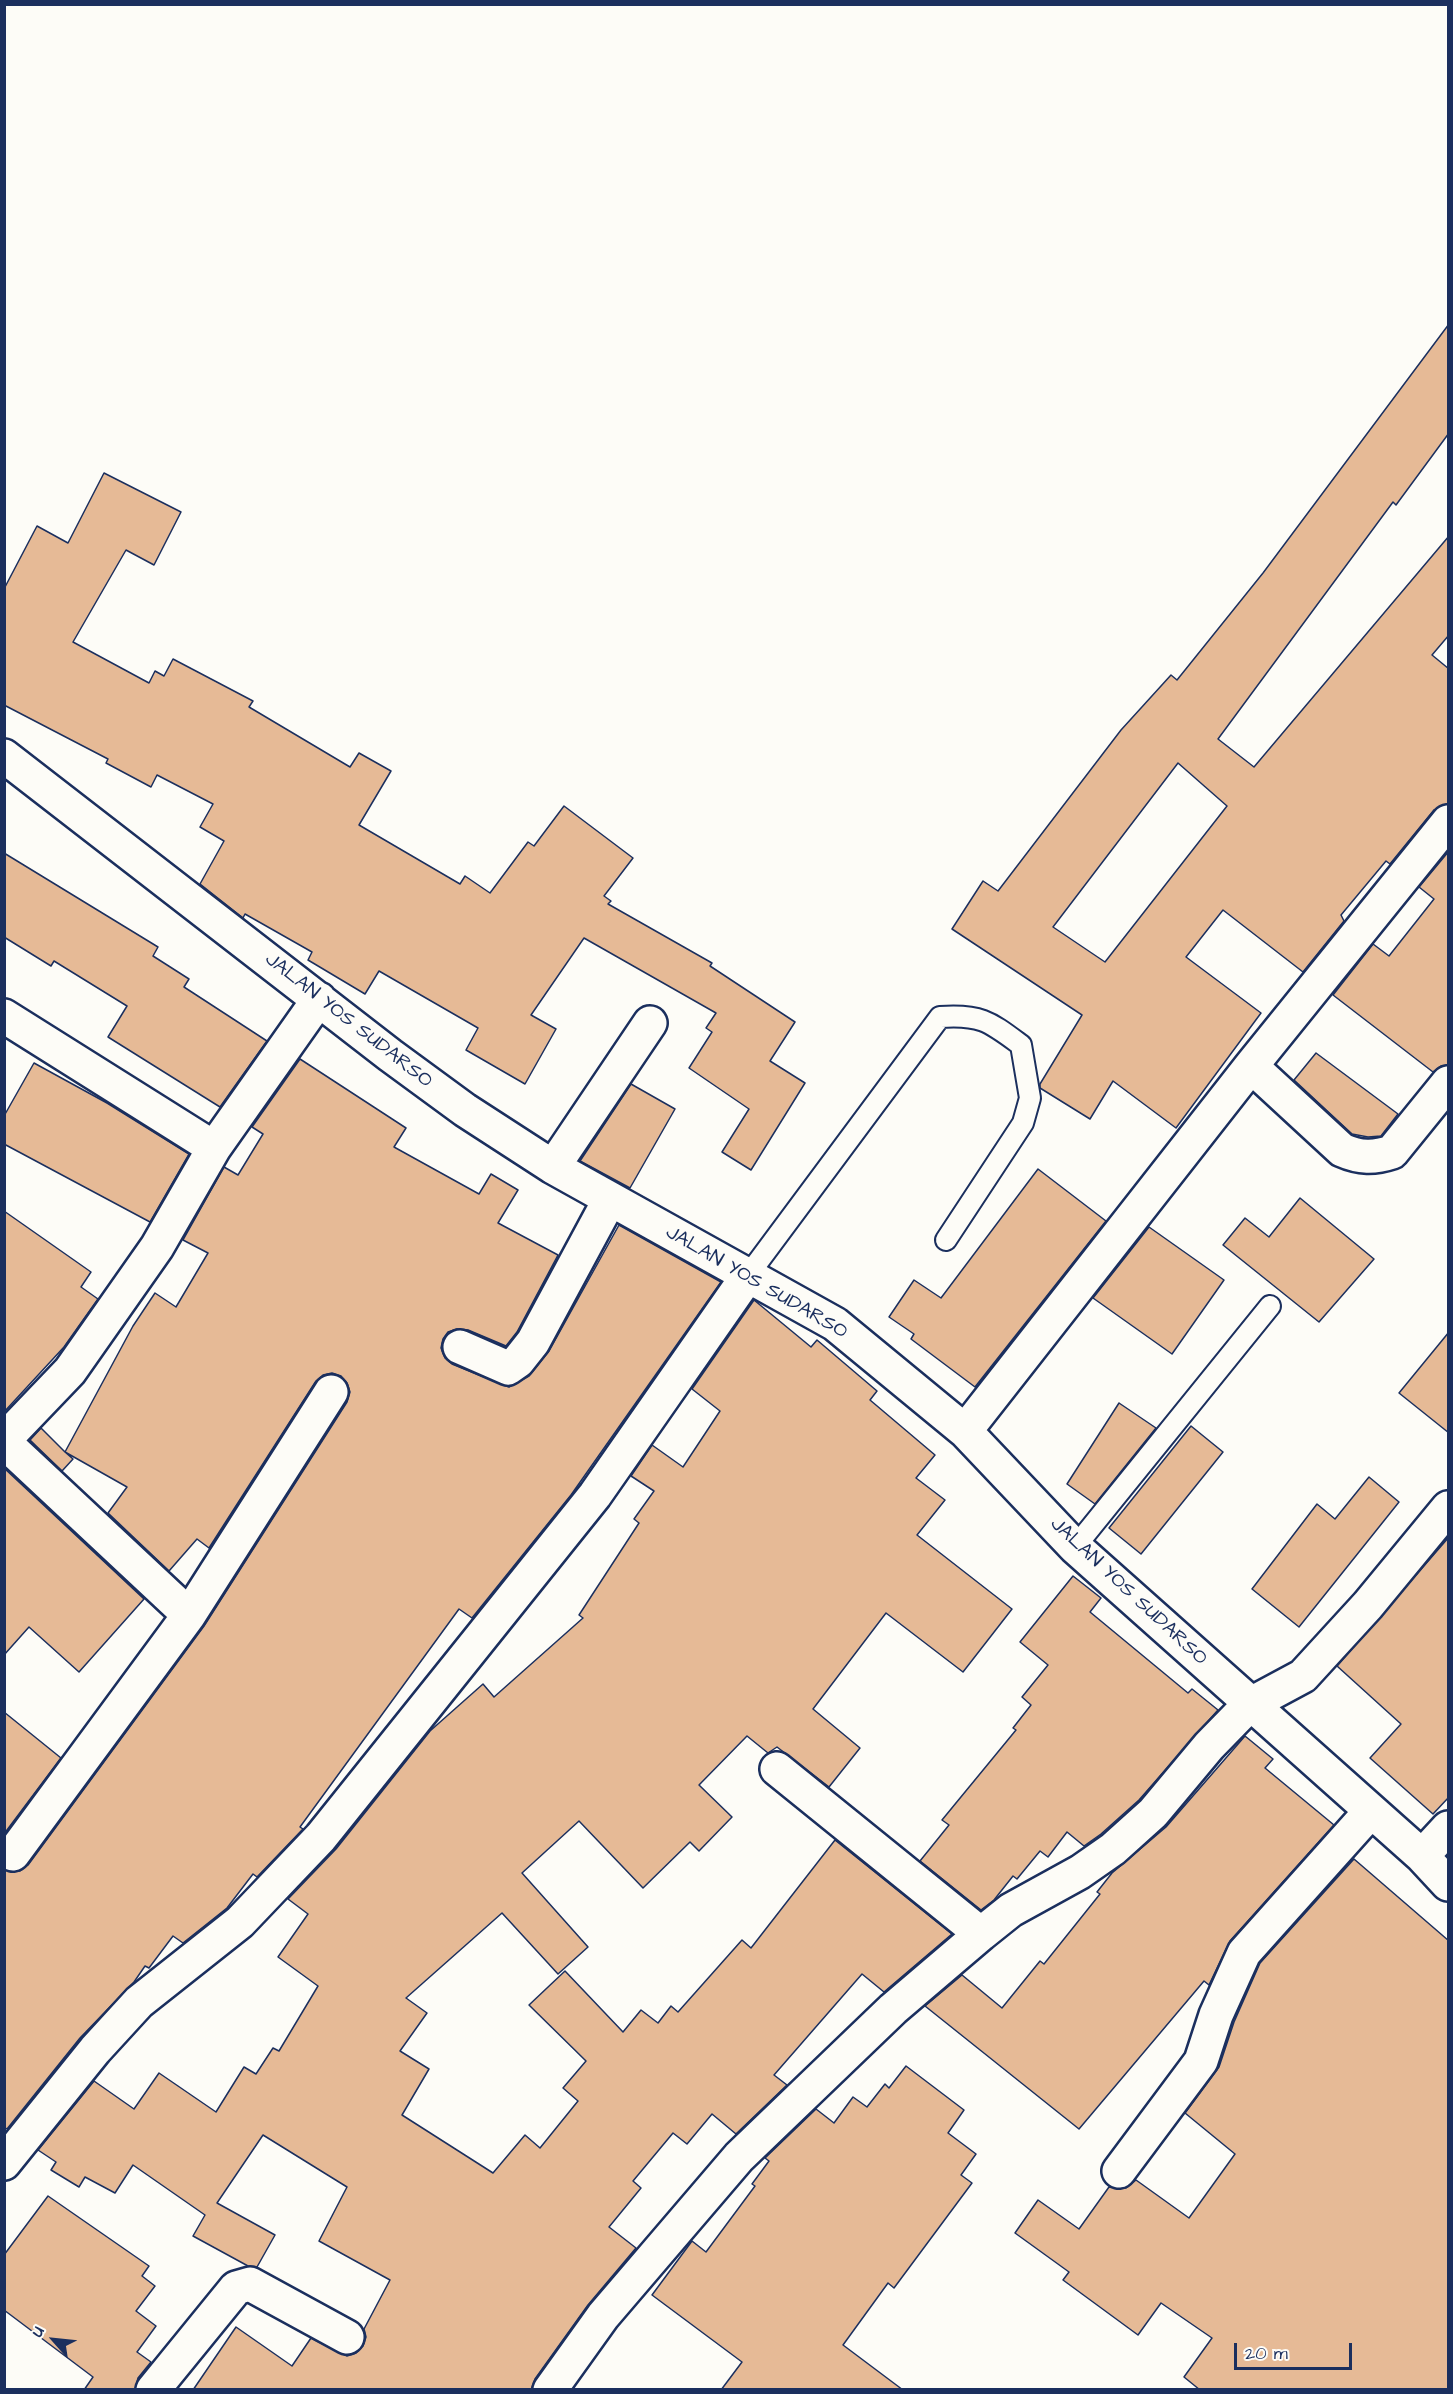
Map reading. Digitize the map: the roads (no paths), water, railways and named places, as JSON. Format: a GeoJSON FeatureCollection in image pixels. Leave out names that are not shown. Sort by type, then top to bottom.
{"type":"FeatureCollection","features":[{"type":"Feature","properties":{"kind":"street","name":"JALAN YOS SUDARSO"},"geometry":{"type":"LineString","coordinates":[[4,756],[446,1096],[553,1167],[749,1274],[835,1324],[965,1431],[1075,1547],[1249,1705],[1422,1856],[1449,1884]]}},
{"type":"Feature","properties":{"kind":"street"},"geometry":{"type":"LineString","coordinates":[[965,1431],[1251,1066],[1449,822]]}},
{"type":"Feature","properties":{"kind":"street"},"geometry":{"type":"LineString","coordinates":[[189,1615],[4,1441],[70,1371],[157,1247],[214,1148],[319,999]]}},
{"type":"Feature","properties":{"kind":"street"},"geometry":{"type":"LineString","coordinates":[[4,1016],[214,1148]]}},
{"type":"Feature","properties":{"kind":"street"},"geometry":{"type":"LineString","coordinates":[[553,1167],[650,1023]]}},
{"type":"Feature","properties":{"kind":"street"},"geometry":{"type":"LineString","coordinates":[[1251,1066],[1342,1150],[1356,1156],[1377,1156],[1392,1152],[1449,1083]]}},
{"type":"Feature","properties":{"kind":"street"},"geometry":{"type":"LineString","coordinates":[[460,1347],[508,1368],[518,1361],[533,1342],[610,1199]]}},
{"type":"Feature","properties":{"kind":"street"},"geometry":{"type":"LineString","coordinates":[[4,2163],[95,2050],[139,2002],[240,1922],[321,1837],[595,1495],[749,1274]]}},
{"type":"Feature","properties":{"kind":"street"},"geometry":{"type":"LineString","coordinates":[[13,1854],[189,1615],[331,1392]]}},
{"type":"Feature","properties":{"kind":"street"},"geometry":{"type":"LineString","coordinates":[[550,2390],[603,2316],[739,2157],[893,2009],[981,1934],[1011,1910],[1080,1872],[1113,1850],[1153,1813],[1209,1746],[1249,1705],[1303,1676],[1368,1605],[1449,1508]]}},
{"type":"Feature","properties":{"kind":"street"},"geometry":{"type":"LineString","coordinates":[[777,1769],[981,1934]]}},
{"type":"Feature","properties":{"kind":"street"},"geometry":{"type":"LineString","coordinates":[[1119,2170],[1201,2061],[1216,2015],[1244,1953],[1371,1811]]}},
{"type":"Feature","properties":{"kind":"street"},"geometry":{"type":"LineString","coordinates":[[1422,1856],[1449,1828]]}},
{"type":"Feature","properties":{"kind":"street"},"geometry":{"type":"LineString","coordinates":[[153,2390],[241,2285],[250,2284],[347,2337]]}},
{"type":"Feature","properties":{"kind":"lane"},"geometry":{"type":"LineString","coordinates":[[749,1274],[940,1017],[965,1015],[994,1025],[1021,1045],[1030,1098],[1023,1123],[946,1240]]}},
{"type":"Feature","properties":{"kind":"lane"},"geometry":{"type":"LineString","coordinates":[[1075,1547],[1269,1306]]}}]}
